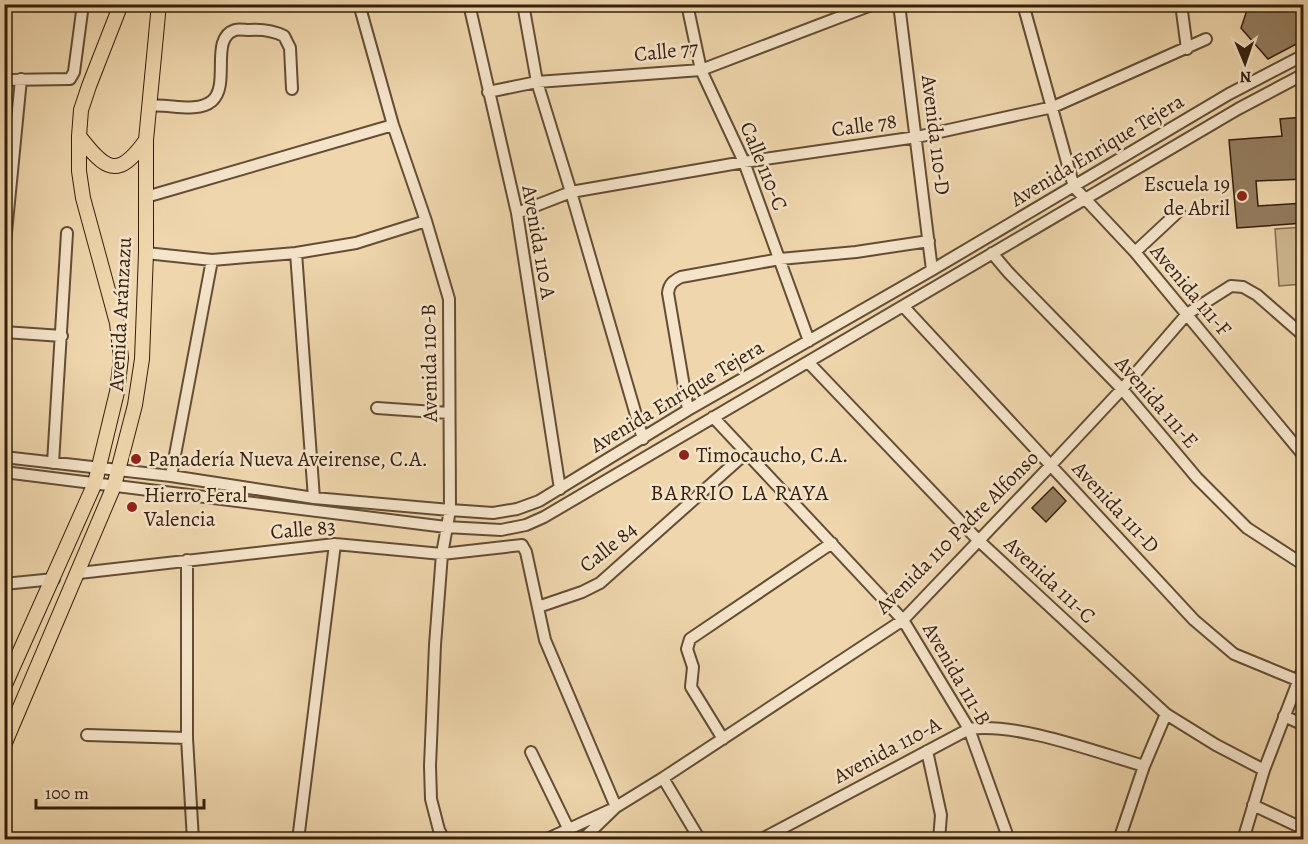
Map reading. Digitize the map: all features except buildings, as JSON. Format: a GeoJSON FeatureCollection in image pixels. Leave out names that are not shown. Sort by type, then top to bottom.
{"type":"FeatureCollection","features":[{"type":"Feature","properties":{"kind":"main road","name":"Avenida Aránzazu"},"geometry":{"type":"LineString","coordinates":[[4,687],[95,483],[117,392],[121,358],[117,323],[83,198],[79,171],[79,136],[81,110],[86,94],[121,4]]}},
{"type":"Feature","properties":{"kind":"main road","name":"Avenida Aránzazu"},"geometry":{"type":"LineString","coordinates":[[4,745],[114,486],[135,405],[142,359],[146,253],[146,140],[159,4]]}},
{"type":"Feature","properties":{"kind":"main road"},"geometry":{"type":"LineString","coordinates":[[79,136],[97,159],[103,164],[115,166],[130,159],[146,140]]}},
{"type":"Feature","properties":{"kind":"street"},"geometry":{"type":"LineString","coordinates":[[4,80],[70,79],[74,72],[83,4]]}},
{"type":"Feature","properties":{"kind":"street"},"geometry":{"type":"LineString","coordinates":[[80,24],[92,4]]}},
{"type":"Feature","properties":{"kind":"street","name":"Avenida 110-B"},"geometry":{"type":"LineString","coordinates":[[359,4],[393,125],[426,220],[449,299],[450,510],[442,554],[435,645],[430,765],[431,799],[444,840]]}},
{"type":"Feature","properties":{"kind":"street","name":"Avenida 110 A"},"geometry":{"type":"LineString","coordinates":[[468,4],[517,213],[560,489]]}},
{"type":"Feature","properties":{"kind":"street"},"geometry":{"type":"LineString","coordinates":[[523,4],[537,82],[572,192],[643,439]]}},
{"type":"Feature","properties":{"kind":"street","name":"Calle 110-C"},"geometry":{"type":"LineString","coordinates":[[687,4],[701,69],[744,162],[809,341]]}},
{"type":"Feature","properties":{"kind":"street","name":"Calle 77"},"geometry":{"type":"LineString","coordinates":[[488,92],[537,82],[701,69],[874,4]]}},
{"type":"Feature","properties":{"kind":"street","name":"Avenida 110-D"},"geometry":{"type":"LineString","coordinates":[[899,4],[932,270]]}},
{"type":"Feature","properties":{"kind":"street"},"geometry":{"type":"LineString","coordinates":[[1023,4],[1074,187]]}},
{"type":"Feature","properties":{"kind":"street"},"geometry":{"type":"LineString","coordinates":[[1181,4],[1186,49]]}},
{"type":"Feature","properties":{"kind":"street"},"geometry":{"type":"LineString","coordinates":[[149,106],[193,107],[206,105],[214,100],[220,86],[222,44],[235,30],[262,29],[284,36],[290,48],[292,89]]}},
{"type":"Feature","properties":{"kind":"street","name":"Calle 78"},"geometry":{"type":"LineString","coordinates":[[517,213],[572,192],[744,162],[917,137],[1053,107],[1206,39]]}},
{"type":"Feature","properties":{"kind":"street","name":"Avenida Enrique Tejera"},"geometry":{"type":"LineString","coordinates":[[4,457],[171,476],[314,498],[493,513],[517,509],[539,501],[560,489],[688,410],[932,270],[1229,94],[1304,55]]}},
{"type":"Feature","properties":{"kind":"street","name":"Avenida Enrique Tejera"},"geometry":{"type":"LineString","coordinates":[[4,472],[446,527],[501,530],[526,525],[566,504],[1238,109],[1304,74]]}},
{"type":"Feature","properties":{"kind":"street"},"geometry":{"type":"LineString","coordinates":[[4,253],[21,80]]}},
{"type":"Feature","properties":{"kind":"street"},"geometry":{"type":"LineString","coordinates":[[146,197],[393,125]]}},
{"type":"Feature","properties":{"kind":"street","name":"Avenida 111-F"},"geometry":{"type":"LineString","coordinates":[[1074,187],[1135,252],[1304,456]]}},
{"type":"Feature","properties":{"kind":"street"},"geometry":{"type":"LineString","coordinates":[[1135,252],[1179,211]]}},
{"type":"Feature","properties":{"kind":"street"},"geometry":{"type":"LineString","coordinates":[[146,253],[212,260],[296,253],[356,243],[426,220]]}},
{"type":"Feature","properties":{"kind":"street"},"geometry":{"type":"LineString","coordinates":[[53,463],[68,233]]}},
{"type":"Feature","properties":{"kind":"street"},"geometry":{"type":"LineString","coordinates":[[688,410],[668,293],[673,281],[780,259],[856,252],[929,241]]}},
{"type":"Feature","properties":{"kind":"street"},"geometry":{"type":"LineString","coordinates":[[296,253],[314,498]]}},
{"type":"Feature","properties":{"kind":"street","name":"Avenida 111-E"},"geometry":{"type":"LineString","coordinates":[[992,253],[1122,388],[1197,478],[1247,528],[1304,565]]}},
{"type":"Feature","properties":{"kind":"street"},"geometry":{"type":"LineString","coordinates":[[171,476],[212,260]]}},
{"type":"Feature","properties":{"kind":"street","name":"Avenida 110 Padre Alfonso"},"geometry":{"type":"LineString","coordinates":[[582,840],[616,807],[903,620],[1051,465],[1187,315],[1231,286],[1243,287],[1257,295],[1304,336]]}},
{"type":"Feature","properties":{"kind":"street","name":"Avenida 111-D"},"geometry":{"type":"LineString","coordinates":[[903,306],[1194,620],[1234,654],[1298,680]]}},
{"type":"Feature","properties":{"kind":"street"},"geometry":{"type":"LineString","coordinates":[[4,332],[62,336]]}},
{"type":"Feature","properties":{"kind":"street","name":"Avenida 111-C"},"geometry":{"type":"LineString","coordinates":[[808,362],[978,540],[1166,714],[1216,745],[1264,770]]}},
{"type":"Feature","properties":{"kind":"street"},"geometry":{"type":"LineString","coordinates":[[377,408],[449,413]]}},
{"type":"Feature","properties":{"kind":"street","name":"Avenida 111-B"},"geometry":{"type":"LineString","coordinates":[[713,417],[903,620],[969,729],[1009,840]]}},
{"type":"Feature","properties":{"kind":"street","name":"Calle 84"},"geometry":{"type":"LineString","coordinates":[[538,607],[582,592],[600,583],[746,453]]}},
{"type":"Feature","properties":{"kind":"street"},"geometry":{"type":"LineString","coordinates":[[298,840],[335,543]]}},
{"type":"Feature","properties":{"kind":"street","name":"Calle 83"},"geometry":{"type":"LineString","coordinates":[[79,573],[335,543],[442,554],[522,545],[526,552],[538,607]]}},
{"type":"Feature","properties":{"kind":"street"},"geometry":{"type":"LineString","coordinates":[[723,739],[691,687],[693,667],[687,649],[690,639],[832,543]]}},
{"type":"Feature","properties":{"kind":"street"},"geometry":{"type":"LineString","coordinates":[[187,560],[187,738],[193,840]]}},
{"type":"Feature","properties":{"kind":"street"},"geometry":{"type":"LineString","coordinates":[[4,584],[54,579]]}},
{"type":"Feature","properties":{"kind":"street"},"geometry":{"type":"LineString","coordinates":[[538,607],[545,640],[616,807],[547,839]]}},
{"type":"Feature","properties":{"kind":"street"},"geometry":{"type":"LineString","coordinates":[[1243,840],[1264,770],[1304,666]]}},
{"type":"Feature","properties":{"kind":"street"},"geometry":{"type":"LineString","coordinates":[[1119,840],[1144,766],[1166,714]]}},
{"type":"Feature","properties":{"kind":"street"},"geometry":{"type":"LineString","coordinates":[[1284,716],[1304,725]]}},
{"type":"Feature","properties":{"kind":"street","name":"Avenida 110-A"},"geometry":{"type":"LineString","coordinates":[[760,840],[969,729],[983,727],[1035,735],[1144,766]]}},
{"type":"Feature","properties":{"kind":"street"},"geometry":{"type":"LineString","coordinates":[[87,735],[187,738]]}},
{"type":"Feature","properties":{"kind":"street"},"geometry":{"type":"LineString","coordinates":[[927,751],[940,815],[939,840]]}},
{"type":"Feature","properties":{"kind":"street"},"geometry":{"type":"LineString","coordinates":[[531,752],[568,828]]}},
{"type":"Feature","properties":{"kind":"street"},"geometry":{"type":"LineString","coordinates":[[663,778],[700,840]]}},
{"type":"Feature","properties":{"kind":"street"},"geometry":{"type":"LineString","coordinates":[[1253,805],[1304,829]]}},
{"type":"Feature","properties":{"kind":"shaded area"},"geometry":{"type":"Polygon","coordinates":[[[1303,227],[1303,284],[1279,286],[1275,229],[1303,227]]]}},
{"type":"Feature","properties":{"kind":"place","name":"Escuela 19 de Abril"},"geometry":{"type":"Point","coordinates":[1242,196]}},
{"type":"Feature","properties":{"kind":"place","name":"Timocaucho, C.A."},"geometry":{"type":"Point","coordinates":[684,455]}},
{"type":"Feature","properties":{"kind":"place","name":"Panadería Nueva Aveirense, C.A."},"geometry":{"type":"Point","coordinates":[136,459]}},
{"type":"Feature","properties":{"kind":"place","name":"Hierro Feral Valencia"},"geometry":{"type":"Point","coordinates":[132,507]}},
{"type":"Feature","properties":{"kind":"district","name":"BARRIO LA RAYA"},"geometry":{"type":"Point","coordinates":[740,493]}}]}
